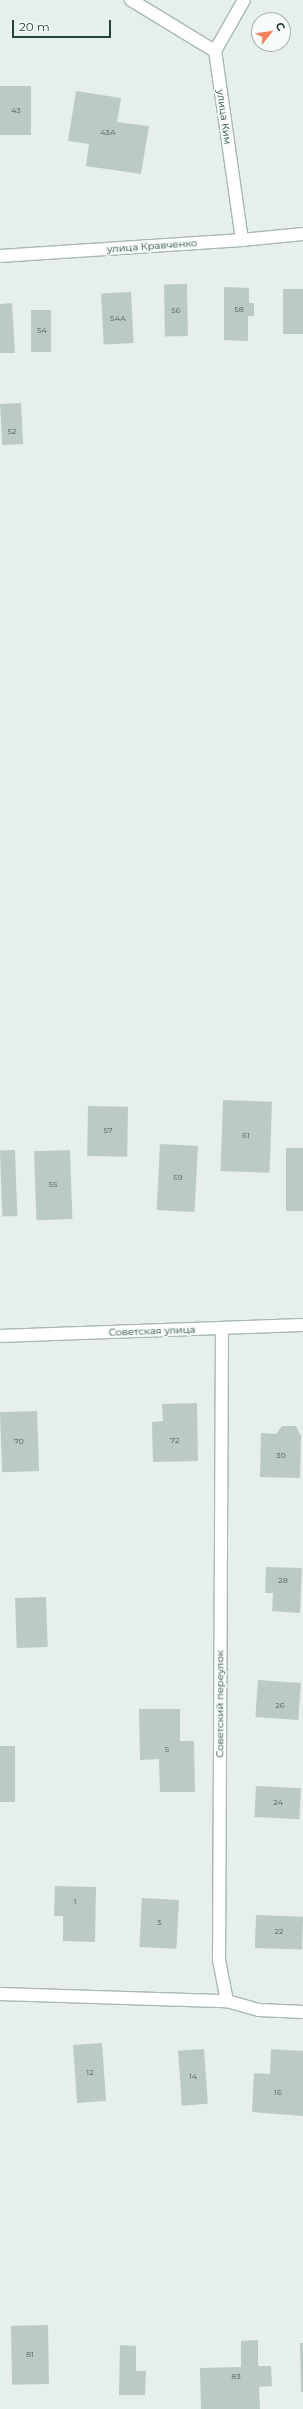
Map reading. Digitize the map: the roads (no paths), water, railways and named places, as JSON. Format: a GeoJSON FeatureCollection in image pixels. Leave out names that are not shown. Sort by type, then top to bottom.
{"type":"FeatureCollection","features":[{"type":"Feature","properties":{"kind":"street"},"geometry":{"type":"LineString","coordinates":[[131,0],[215,51],[244,0]]}},
{"type":"Feature","properties":{"kind":"street","name":"улица Ким"},"geometry":{"type":"LineString","coordinates":[[215,51],[242,240]]}},
{"type":"Feature","properties":{"kind":"street","name":"улица Кравченко"},"geometry":{"type":"LineString","coordinates":[[0,256],[242,240],[303,234]]}},
{"type":"Feature","properties":{"kind":"street","name":"Советская улица"},"geometry":{"type":"LineString","coordinates":[[0,1336],[303,1325]]}},
{"type":"Feature","properties":{"kind":"street","name":"Советский переулок"},"geometry":{"type":"LineString","coordinates":[[222,1328],[219,1960],[227,2001]]}},
{"type":"Feature","properties":{"kind":"street"},"geometry":{"type":"LineString","coordinates":[[0,1994],[227,2001],[259,2010],[303,2012]]}}]}
